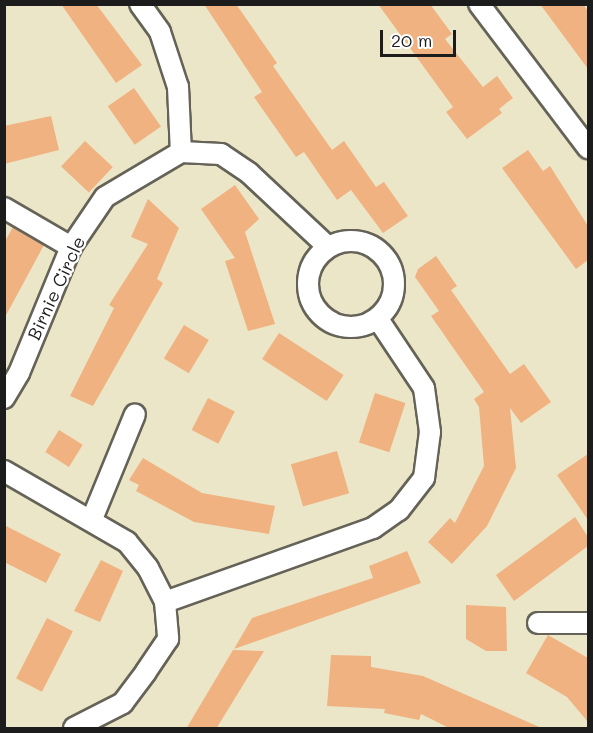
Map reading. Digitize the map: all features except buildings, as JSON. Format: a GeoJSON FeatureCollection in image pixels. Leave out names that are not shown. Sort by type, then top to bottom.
{"type":"FeatureCollection","features":[{"type":"Feature","properties":{"kind":"street"},"geometry":{"type":"LineString","coordinates":[[140,4],[160,32],[178,87],[181,152],[221,154],[249,173],[328,247]]}},
{"type":"Feature","properties":{"kind":"street"},"geometry":{"type":"LineString","coordinates":[[479,4],[588,148]]}},
{"type":"Feature","properties":{"kind":"street","name":"Birnie Circle"},"geometry":{"type":"LineString","coordinates":[[4,398],[19,373],[71,247],[105,197],[181,152]]}},
{"type":"Feature","properties":{"kind":"street"},"geometry":{"type":"LineString","coordinates":[[4,208],[71,247]]}},
{"type":"Feature","properties":{"kind":"street"},"geometry":{"type":"LineString","coordinates":[[352,241],[368,243],[386,257],[393,271],[395,290],[390,305],[378,319],[364,326],[345,328],[317,312],[310,299],[308,280],[312,266],[328,247],[352,241]]}},
{"type":"Feature","properties":{"kind":"street"},"geometry":{"type":"LineString","coordinates":[[165,602],[373,528],[399,510],[424,478],[430,432],[424,388],[378,319]]}},
{"type":"Feature","properties":{"kind":"street"},"geometry":{"type":"LineString","coordinates":[[92,519],[135,414]]}},
{"type":"Feature","properties":{"kind":"street"},"geometry":{"type":"LineString","coordinates":[[4,471],[92,519],[127,543],[148,568],[165,602],[168,639],[146,672],[123,703],[74,729]]}},
{"type":"Feature","properties":{"kind":"street"},"geometry":{"type":"LineString","coordinates":[[538,623],[588,623]]}}]}
